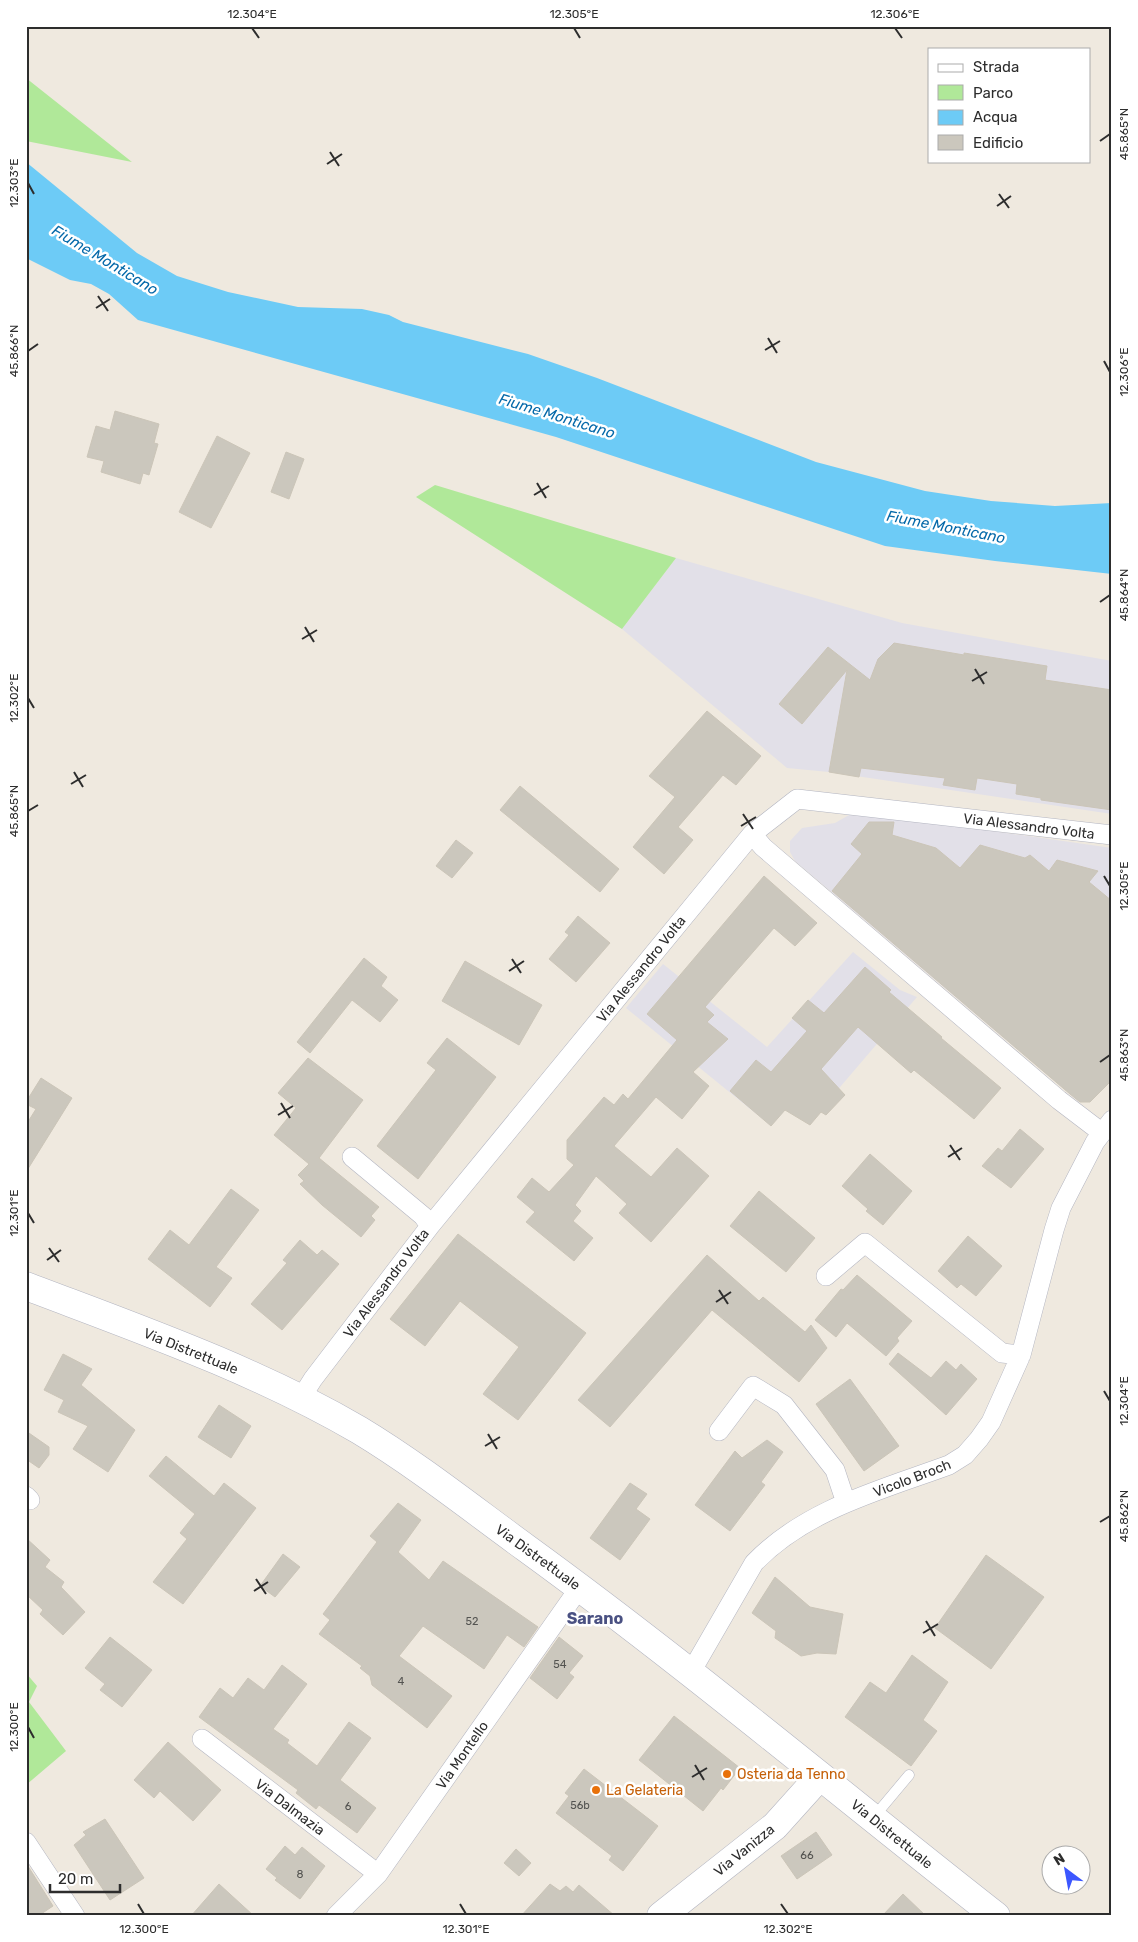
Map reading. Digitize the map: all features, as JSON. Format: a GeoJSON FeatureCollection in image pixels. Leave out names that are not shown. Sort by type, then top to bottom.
{"type":"FeatureCollection","features":[{"type":"Feature","properties":{"kind":"main road","name":"Via Distrettuale"},"geometry":{"type":"LineString","coordinates":[[26,1286],[186,1348],[301,1398],[360,1431],[416,1468],[580,1587],[691,1672],[996,1916]]}},
{"type":"Feature","properties":{"kind":"main road","name":"Via Vanizza"},"geometry":{"type":"LineString","coordinates":[[661,1916],[775,1826],[820,1776]]}},
{"type":"Feature","properties":{"kind":"street","name":"Via Alessandro Volta"},"geometry":{"type":"LineString","coordinates":[[301,1398],[430,1226],[752,834],[797,799],[1112,835]]}},
{"type":"Feature","properties":{"kind":"street"},"geometry":{"type":"LineString","coordinates":[[752,834],[763,847],[1059,1100],[1106,1126]]}},
{"type":"Feature","properties":{"kind":"street","name":"Vicolo Broch"},"geometry":{"type":"LineString","coordinates":[[691,1672],[754,1563],[783,1537],[831,1509],[949,1465],[965,1455],[979,1439],[991,1422],[1021,1356],[1054,1230],[1062,1208],[1106,1126]]}},
{"type":"Feature","properties":{"kind":"street"},"geometry":{"type":"LineString","coordinates":[[352,1158],[423,1216],[430,1226]]}},
{"type":"Feature","properties":{"kind":"street"},"geometry":{"type":"LineString","coordinates":[[826,1276],[865,1243],[1002,1353],[1021,1356]]}},
{"type":"Feature","properties":{"kind":"street"},"geometry":{"type":"LineString","coordinates":[[719,1431],[753,1386],[784,1405],[835,1470],[846,1503]]}},
{"type":"Feature","properties":{"kind":"street","name":"Via Montello"},"geometry":{"type":"LineString","coordinates":[[336,1916],[378,1874],[580,1587]]}},
{"type":"Feature","properties":{"kind":"street","name":"Via Dalmazia"},"geometry":{"type":"LineString","coordinates":[[202,1739],[378,1874]]}},
{"type":"Feature","properties":{"kind":"street"},"geometry":{"type":"LineString","coordinates":[[26,1842],[75,1916]]}},
{"type":"Feature","properties":{"kind":"lane"},"geometry":{"type":"LineString","coordinates":[[873,1819],[909,1775]]}},
{"type":"Feature","properties":{"kind":"shaded area"},"geometry":{"type":"Polygon","coordinates":[[[676,558],[902,623],[1112,661],[1112,814],[829,772],[787,768],[622,629],[676,558]]]}},
{"type":"Feature","properties":{"kind":"shaded area"},"geometry":{"type":"Polygon","coordinates":[[[849,815],[915,820],[1112,848],[1112,1080],[1090,1102],[1079,1102],[795,861],[790,852],[790,841],[802,828],[835,823],[849,815]]]}},
{"type":"Feature","properties":{"kind":"shaded area"},"geometry":{"type":"Polygon","coordinates":[[[853,952],[900,990],[917,997],[829,1100],[808,1084],[771,1126],[626,1008],[663,964],[767,1047],[853,952]]]}},
{"type":"Feature","properties":{"kind":"green space"},"geometry":{"type":"Polygon","coordinates":[[[26,78],[132,162],[26,141],[26,78]]]}},
{"type":"Feature","properties":{"kind":"green space"},"geometry":{"type":"Polygon","coordinates":[[[435,485],[676,558],[622,629],[416,497],[435,485]]]}},
{"type":"Feature","properties":{"kind":"green space"},"geometry":{"type":"Polygon","coordinates":[[[26,1673],[37,1686],[29,1702],[66,1751],[26,1785],[26,1673]]]}},
{"type":"Feature","properties":{"kind":"water","name":"Fiume Monticano"},"geometry":{"type":"Polygon","coordinates":[[[26,162],[137,253],[177,276],[228,292],[298,307],[362,309],[389,315],[403,322],[528,354],[597,378],[816,462],[925,491],[991,501],[1055,506],[1112,503],[1112,574],[885,546],[556,437],[138,320],[109,294],[91,284],[70,280],[26,258],[26,162]]]}},
{"type":"Feature","properties":{"kind":"building"},"geometry":{"type":"Polygon","coordinates":[[[115,411],[159,424],[154,443],[158,444],[149,475],[143,473],[140,484],[101,472],[104,461],[87,457],[96,426],[110,430],[115,411]]]}},
{"type":"Feature","properties":{"kind":"building"},"geometry":{"type":"Polygon","coordinates":[[[217,436],[250,453],[211,528],[179,512],[217,436]]]}},
{"type":"Feature","properties":{"kind":"building"},"geometry":{"type":"Polygon","coordinates":[[[286,452],[304,459],[289,499],[271,492],[286,452]]]}},
{"type":"Feature","properties":{"kind":"building"},"geometry":{"type":"Polygon","coordinates":[[[894,643],[1047,666],[1045,680],[1112,690],[1112,810],[1041,800],[1041,798],[1016,794],[1017,784],[977,778],[975,790],[943,785],[945,778],[861,768],[859,777],[829,772],[847,670],[802,724],[779,704],[828,647],[870,680],[878,659],[894,643]]]}},
{"type":"Feature","properties":{"kind":"building"},"geometry":{"type":"Polygon","coordinates":[[[707,711],[761,756],[736,785],[723,775],[678,827],[693,840],[664,874],[633,847],[675,797],[649,776],[707,711]]]}},
{"type":"Feature","properties":{"kind":"building"},"geometry":{"type":"Polygon","coordinates":[[[520,786],[619,869],[600,892],[500,810],[520,786]]]}},
{"type":"Feature","properties":{"kind":"building"},"geometry":{"type":"Polygon","coordinates":[[[869,822],[894,822],[892,835],[936,848],[960,868],[980,845],[1025,858],[1030,855],[1049,871],[1057,860],[1098,871],[1089,882],[1112,901],[1112,1080],[1090,1102],[1080,1102],[1070,1094],[832,891],[862,854],[851,844],[869,822]]]}},
{"type":"Feature","properties":{"kind":"building"},"geometry":{"type":"Polygon","coordinates":[[[456,840],[473,853],[452,878],[436,866],[456,840]]]}},
{"type":"Feature","properties":{"kind":"building"},"geometry":{"type":"Polygon","coordinates":[[[764,876],[817,923],[795,946],[774,928],[705,1007],[714,1015],[707,1022],[728,1039],[693,1072],[709,1086],[682,1119],[656,1097],[614,1146],[651,1177],[677,1148],[709,1176],[651,1242],[619,1213],[627,1204],[596,1176],[575,1205],[581,1211],[573,1221],[593,1238],[574,1261],[526,1222],[535,1212],[517,1197],[532,1178],[549,1192],[574,1165],[567,1159],[567,1140],[604,1097],[614,1105],[623,1094],[628,1099],[677,1040],[647,1014],[764,876]]]}},
{"type":"Feature","properties":{"kind":"building"},"geometry":{"type":"Polygon","coordinates":[[[578,916],[610,943],[576,982],[549,959],[569,935],[565,932],[578,916]]]}},
{"type":"Feature","properties":{"kind":"building"},"geometry":{"type":"Polygon","coordinates":[[[364,958],[387,977],[381,986],[398,1000],[380,1022],[352,1000],[310,1053],[297,1042],[364,958]]]}},
{"type":"Feature","properties":{"kind":"building"},"geometry":{"type":"Polygon","coordinates":[[[465,961],[542,1005],[519,1045],[442,1001],[465,961]]]}},
{"type":"Feature","properties":{"kind":"building"},"geometry":{"type":"Polygon","coordinates":[[[865,967],[891,990],[889,992],[1001,1088],[974,1119],[914,1070],[911,1073],[858,1027],[821,1069],[845,1095],[826,1115],[821,1112],[810,1125],[785,1110],[771,1126],[730,1091],[756,1060],[771,1072],[807,1031],[792,1018],[808,1000],[824,1013],[865,967]]]}},
{"type":"Feature","properties":{"kind":"building"},"geometry":{"type":"Polygon","coordinates":[[[447,1038],[496,1077],[418,1179],[377,1146],[436,1070],[427,1063],[447,1038]]]}},
{"type":"Feature","properties":{"kind":"building"},"geometry":{"type":"Polygon","coordinates":[[[308,1058],[363,1100],[319,1158],[379,1207],[371,1216],[375,1220],[361,1237],[300,1184],[304,1181],[298,1175],[309,1164],[274,1135],[296,1108],[278,1093],[308,1058]]]}},
{"type":"Feature","properties":{"kind":"building"},"geometry":{"type":"Polygon","coordinates":[[[41,1078],[72,1098],[26,1172],[26,1125],[36,1109],[26,1104],[26,1102],[41,1078]]]}},
{"type":"Feature","properties":{"kind":"building"},"geometry":{"type":"Polygon","coordinates":[[[1020,1129],[1044,1149],[1011,1188],[982,1166],[998,1148],[1002,1151],[1020,1129]]]}},
{"type":"Feature","properties":{"kind":"building"},"geometry":{"type":"Polygon","coordinates":[[[870,1154],[912,1191],[883,1225],[866,1211],[868,1209],[842,1186],[870,1154]]]}},
{"type":"Feature","properties":{"kind":"building"},"geometry":{"type":"Polygon","coordinates":[[[231,1189],[259,1210],[216,1267],[232,1278],[210,1307],[148,1259],[170,1230],[189,1245],[231,1189]]]}},
{"type":"Feature","properties":{"kind":"building"},"geometry":{"type":"Polygon","coordinates":[[[759,1191],[815,1238],[786,1272],[730,1226],[759,1191]]]}},
{"type":"Feature","properties":{"kind":"building"},"geometry":{"type":"Polygon","coordinates":[[[458,1234],[586,1333],[518,1420],[483,1394],[519,1347],[460,1301],[425,1346],[390,1319],[458,1234]]]}},
{"type":"Feature","properties":{"kind":"building"},"geometry":{"type":"Polygon","coordinates":[[[968,1236],[1002,1266],[976,1296],[961,1284],[957,1288],[938,1271],[968,1236]]]}},
{"type":"Feature","properties":{"kind":"building"},"geometry":{"type":"Polygon","coordinates":[[[300,1240],[317,1255],[322,1250],[339,1264],[282,1330],[251,1304],[287,1263],[283,1260],[300,1240]]]}},
{"type":"Feature","properties":{"kind":"building"},"geometry":{"type":"Polygon","coordinates":[[[707,1255],[759,1301],[763,1297],[805,1332],[811,1325],[827,1348],[799,1382],[712,1310],[610,1427],[578,1400],[707,1255]]]}},
{"type":"Feature","properties":{"kind":"building"},"geometry":{"type":"Polygon","coordinates":[[[857,1275],[912,1321],[897,1338],[899,1341],[886,1356],[847,1323],[836,1337],[815,1320],[841,1289],[843,1290],[857,1275]]]}},
{"type":"Feature","properties":{"kind":"building"},"geometry":{"type":"Polygon","coordinates":[[[898,1353],[931,1378],[946,1361],[956,1370],[961,1364],[977,1379],[946,1415],[889,1364],[898,1353]]]}},
{"type":"Feature","properties":{"kind":"building"},"geometry":{"type":"Polygon","coordinates":[[[63,1354],[92,1369],[81,1385],[135,1430],[108,1472],[73,1449],[88,1426],[58,1412],[64,1400],[44,1390],[63,1354]]]}},
{"type":"Feature","properties":{"kind":"building"},"geometry":{"type":"Polygon","coordinates":[[[850,1379],[899,1446],[864,1471],[816,1404],[850,1379]]]}},
{"type":"Feature","properties":{"kind":"building"},"geometry":{"type":"Polygon","coordinates":[[[219,1405],[251,1426],[231,1458],[198,1437],[219,1405]]]}},
{"type":"Feature","properties":{"kind":"building"},"geometry":{"type":"Polygon","coordinates":[[[26,1431],[49,1447],[49,1455],[39,1468],[26,1459],[26,1431]]]}},
{"type":"Feature","properties":{"kind":"building"},"geometry":{"type":"Polygon","coordinates":[[[767,1440],[783,1452],[761,1482],[765,1485],[730,1531],[695,1505],[735,1451],[742,1458],[767,1440]]]}},
{"type":"Feature","properties":{"kind":"building"},"geometry":{"type":"Polygon","coordinates":[[[166,1456],[214,1496],[224,1483],[256,1508],[183,1604],[153,1582],[187,1539],[180,1533],[195,1514],[149,1476],[166,1456]]]}},
{"type":"Feature","properties":{"kind":"building"},"geometry":{"type":"Polygon","coordinates":[[[630,1483],[647,1494],[636,1509],[650,1519],[620,1560],[590,1538],[630,1483]]]}},
{"type":"Feature","properties":{"kind":"building"},"geometry":{"type":"Polygon","coordinates":[[[398,1503],[421,1520],[398,1552],[429,1580],[443,1561],[538,1627],[524,1647],[507,1635],[484,1669],[423,1626],[399,1656],[452,1696],[427,1728],[372,1685],[370,1676],[360,1668],[362,1666],[319,1634],[330,1620],[323,1614],[377,1542],[370,1536],[398,1503]]]}},
{"type":"Feature","properties":{"kind":"building"},"geometry":{"type":"Polygon","coordinates":[[[26,1538],[50,1560],[45,1567],[64,1582],[61,1587],[85,1612],[63,1635],[40,1614],[43,1610],[26,1596],[26,1538]]]}},
{"type":"Feature","properties":{"kind":"building"},"geometry":{"type":"Polygon","coordinates":[[[283,1554],[300,1567],[275,1597],[260,1586],[283,1554]]]}},
{"type":"Feature","properties":{"kind":"building"},"geometry":{"type":"Polygon","coordinates":[[[986,1555],[1044,1597],[991,1669],[935,1628],[986,1555]]]}},
{"type":"Feature","properties":{"kind":"building"},"geometry":{"type":"Polygon","coordinates":[[[775,1577],[810,1607],[843,1614],[836,1654],[817,1653],[801,1656],[775,1638],[776,1631],[752,1613],[775,1577]]]}},
{"type":"Feature","properties":{"kind":"building"},"geometry":{"type":"Polygon","coordinates":[[[110,1637],[152,1670],[122,1707],[100,1690],[105,1684],[85,1668],[110,1637]]]}},
{"type":"Feature","properties":{"kind":"building"},"geometry":{"type":"Polygon","coordinates":[[[559,1637],[583,1656],[569,1673],[574,1677],[557,1699],[530,1678],[559,1637]]]}},
{"type":"Feature","properties":{"kind":"building"},"geometry":{"type":"Polygon","coordinates":[[[912,1655],[948,1682],[923,1720],[937,1731],[911,1766],[845,1717],[870,1682],[886,1693],[912,1655]]]}},
{"type":"Feature","properties":{"kind":"building"},"geometry":{"type":"Polygon","coordinates":[[[282,1665],[307,1684],[273,1729],[289,1740],[287,1743],[317,1766],[349,1722],[371,1738],[340,1780],[376,1808],[357,1833],[319,1805],[316,1809],[296,1793],[298,1790],[199,1717],[220,1688],[233,1698],[248,1678],[264,1690],[282,1665]]]}},
{"type":"Feature","properties":{"kind":"building"},"geometry":{"type":"Polygon","coordinates":[[[674,1716],[740,1768],[703,1811],[639,1760],[674,1716]]]}},
{"type":"Feature","properties":{"kind":"building"},"geometry":{"type":"Polygon","coordinates":[[[168,1742],[221,1790],[193,1821],[160,1791],[154,1798],[134,1780],[168,1742]]]}},
{"type":"Feature","properties":{"kind":"building"},"geometry":{"type":"Polygon","coordinates":[[[584,1769],[658,1826],[623,1871],[609,1860],[612,1856],[556,1813],[569,1796],[565,1793],[584,1769]]]}},
{"type":"Feature","properties":{"kind":"building"},"geometry":{"type":"Polygon","coordinates":[[[105,1819],[144,1878],[110,1900],[74,1845],[86,1835],[83,1832],[105,1819]]]}},
{"type":"Feature","properties":{"kind":"building"},"geometry":{"type":"Polygon","coordinates":[[[816,1832],[832,1855],[797,1879],[781,1856],[816,1832]]]}},
{"type":"Feature","properties":{"kind":"building"},"geometry":{"type":"Polygon","coordinates":[[[285,1846],[295,1855],[302,1847],[325,1866],[300,1899],[275,1880],[277,1878],[266,1869],[285,1846]]]}},
{"type":"Feature","properties":{"kind":"building"},"geometry":{"type":"Polygon","coordinates":[[[516,1849],[531,1863],[519,1876],[504,1863],[516,1849]]]}},
{"type":"Feature","properties":{"kind":"building"},"geometry":{"type":"Polygon","coordinates":[[[26,1863],[53,1906],[38,1916],[26,1916],[26,1863]]]}},
{"type":"Feature","properties":{"kind":"building"},"geometry":{"type":"Polygon","coordinates":[[[219,1884],[254,1916],[191,1916],[219,1884]]]}},
{"type":"Feature","properties":{"kind":"building"},"geometry":{"type":"Polygon","coordinates":[[[550,1884],[560,1891],[566,1886],[573,1892],[579,1885],[615,1916],[521,1916],[550,1884]]]}},
{"type":"Feature","properties":{"kind":"building"},"geometry":{"type":"Polygon","coordinates":[[[903,1894],[926,1916],[882,1916],[903,1894]]]}},
{"type":"Feature","properties":{"kind":"place","name":"Osteria da Tenno"},"geometry":{"type":"Point","coordinates":[727,1774]}},
{"type":"Feature","properties":{"kind":"place","name":"La Gelateria"},"geometry":{"type":"Point","coordinates":[596,1790]}},
{"type":"Feature","properties":{"kind":"district","name":"Sarano"},"geometry":{"type":"Point","coordinates":[595,1618]}}]}
